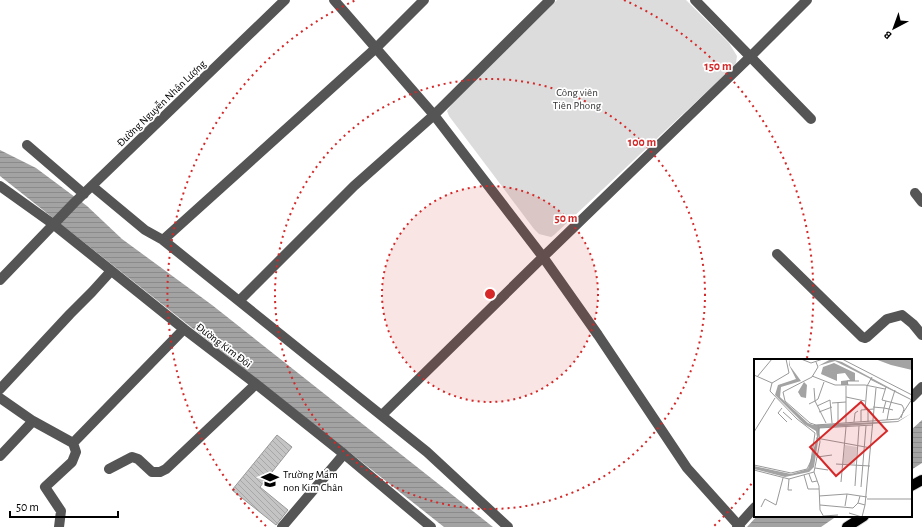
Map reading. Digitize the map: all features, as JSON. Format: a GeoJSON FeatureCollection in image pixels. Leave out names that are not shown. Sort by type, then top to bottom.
{"type":"FeatureCollection","features":[{"type":"Feature","properties":{"kind":"main road"},"geometry":{"type":"LineString","coordinates":[[912,485],[922,480]]}},
{"type":"Feature","properties":{"kind":"main road"},"geometry":{"type":"LineString","coordinates":[[847,527],[862,517]]}},
{"type":"Feature","properties":{"kind":"street","name":"Đường Nguyễn Nhân Lượng"},"geometry":{"type":"LineString","coordinates":[[0,280],[75,202],[285,0]]}},
{"type":"Feature","properties":{"kind":"street"},"geometry":{"type":"LineString","coordinates":[[334,0],[434,115],[543,257],[598,335],[687,468],[738,526],[754,508]]}},
{"type":"Feature","properties":{"kind":"street"},"geometry":{"type":"LineString","coordinates":[[164,240],[376,48],[424,0]]}},
{"type":"Feature","properties":{"kind":"street"},"geometry":{"type":"LineString","coordinates":[[240,300],[354,186],[434,115],[550,0]]}},
{"type":"Feature","properties":{"kind":"street"},"geometry":{"type":"LineString","coordinates":[[695,0],[811,120]]}},
{"type":"Feature","properties":{"kind":"street"},"geometry":{"type":"LineString","coordinates":[[382,415],[807,0]]}},
{"type":"Feature","properties":{"kind":"street"},"geometry":{"type":"LineString","coordinates":[[26,146],[145,230],[164,240],[240,300],[427,452],[508,527]]}},
{"type":"Feature","properties":{"kind":"street","name":"Đường Kim Đôi"},"geometry":{"type":"LineString","coordinates":[[0,186],[57,221],[111,271],[344,454],[419,524],[430,527]]}},
{"type":"Feature","properties":{"kind":"street"},"geometry":{"type":"LineString","coordinates":[[915,193],[922,202]]}},
{"type":"Feature","properties":{"kind":"street"},"geometry":{"type":"LineString","coordinates":[[777,254],[862,337],[867,337],[888,319],[902,315],[914,324],[922,335]]}},
{"type":"Feature","properties":{"kind":"street"},"geometry":{"type":"LineString","coordinates":[[0,389],[111,271]]}},
{"type":"Feature","properties":{"kind":"street"},"geometry":{"type":"LineString","coordinates":[[73,442],[184,329]]}},
{"type":"Feature","properties":{"kind":"street"},"geometry":{"type":"LineString","coordinates":[[109,469],[132,457],[138,459],[152,472],[160,472],[166,469],[256,384]]}},
{"type":"Feature","properties":{"kind":"street"},"geometry":{"type":"LineString","coordinates":[[912,397],[922,387]]}},
{"type":"Feature","properties":{"kind":"street"},"geometry":{"type":"LineString","coordinates":[[0,398],[33,421],[73,442],[76,452],[72,462],[45,487],[61,511],[60,527]]}},
{"type":"Feature","properties":{"kind":"street"},"geometry":{"type":"LineString","coordinates":[[0,456],[33,421]]}},
{"type":"Feature","properties":{"kind":"street"},"geometry":{"type":"LineString","coordinates":[[282,527],[344,454]]}},
{"type":"Feature","properties":{"kind":"green space","name":"Công viên Tiên Phong"},"geometry":{"type":"Polygon","coordinates":[[[557,0],[686,0],[729,43],[737,56],[736,63],[732,68],[551,237],[539,234],[534,229],[449,116],[447,111],[452,104],[557,0]]]}},
{"type":"Feature","properties":{"kind":"shaded area"},"geometry":{"type":"Polygon","coordinates":[[[0,150],[36,168],[87,206],[122,239],[212,305],[493,527],[444,527],[0,176],[0,150]]]}},
{"type":"Feature","properties":{"kind":"shaded area"},"geometry":{"type":"Polygon","coordinates":[[[922,420],[922,463],[912,469],[912,429],[922,420]]]}},
{"type":"Feature","properties":{"kind":"shaded area"},"geometry":{"type":"Polygon","coordinates":[[[756,517],[836,517],[821,527],[747,527],[756,517]]]}},
{"type":"Feature","properties":{"kind":"building"},"geometry":{"type":"Polygon","coordinates":[[[277,435],[292,447],[260,487],[288,510],[276,525],[232,490],[277,435]]]}},
{"type":"Feature","properties":{"kind":"place","name":"Trường Mầm non Kim Chân"},"geometry":{"type":"Point","coordinates":[270,480]}}]}
